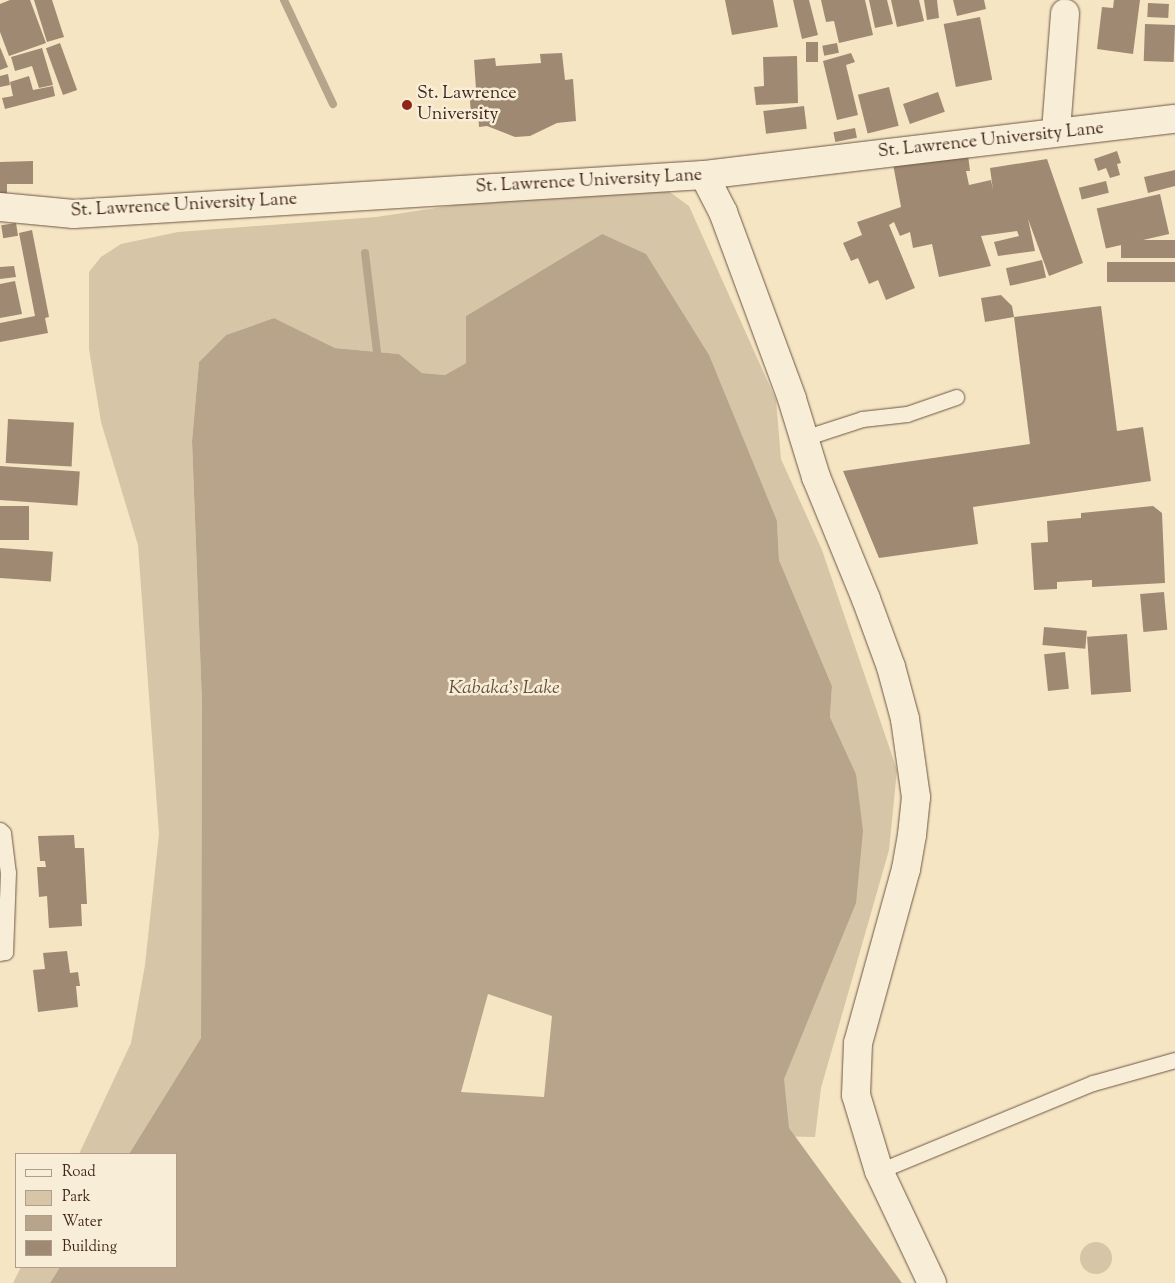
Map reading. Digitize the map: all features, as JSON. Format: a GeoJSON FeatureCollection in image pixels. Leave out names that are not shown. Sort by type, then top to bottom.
{"type":"FeatureCollection","features":[{"type":"Feature","properties":{"kind":"street"},"geometry":{"type":"LineString","coordinates":[[1056,131],[1065,13]]}},
{"type":"Feature","properties":{"kind":"street","name":"St. Lawrence University Lane"},"geometry":{"type":"LineString","coordinates":[[0,207],[74,214],[704,175],[1056,131],[1175,119]]}},
{"type":"Feature","properties":{"kind":"street"},"geometry":{"type":"LineString","coordinates":[[704,175],[723,212],[804,438],[816,477],[891,668],[913,770],[916,797],[906,869],[858,1043],[856,1095],[879,1171],[932,1283]]}},
{"type":"Feature","properties":{"kind":"lane"},"geometry":{"type":"LineString","coordinates":[[804,438],[862,419],[907,414],[956,397]]}},
{"type":"Feature","properties":{"kind":"lane"},"geometry":{"type":"LineString","coordinates":[[0,830],[3,833],[8,872],[5,952],[0,952]]}},
{"type":"Feature","properties":{"kind":"lane"},"geometry":{"type":"LineString","coordinates":[[879,1171],[1093,1083],[1175,1060]]}},
{"type":"Feature","properties":{"kind":"green space"},"geometry":{"type":"Polygon","coordinates":[[[619,189],[667,190],[689,206],[776,400],[781,459],[822,550],[897,770],[889,850],[821,1088],[815,1137],[765,1136],[856,774],[830,717],[832,686],[779,560],[777,521],[602,234],[466,316],[466,363],[445,375],[422,373],[399,354],[335,348],[274,318],[226,335],[199,362],[192,441],[202,703],[201,1038],[130,1153],[79,1153],[131,1043],[145,965],[159,834],[138,545],[101,422],[89,349],[89,272],[101,257],[121,244],[178,232],[376,217],[456,205],[619,189]]]}},
{"type":"Feature","properties":{"kind":"green space"},"geometry":{"type":"Polygon","coordinates":[[[1096,1242],[1102,1243],[1107,1247],[1111,1252],[1111,1264],[1107,1269],[1102,1273],[1096,1274],[1090,1273],[1085,1269],[1081,1264],[1080,1258],[1081,1252],[1085,1247],[1090,1243],[1096,1242]]]}},
{"type":"Feature","properties":{"kind":"green space"},"geometry":{"type":"Polygon","coordinates":[[[20,1268],[59,1268],[50,1283],[13,1283],[20,1268]]]}},
{"type":"Feature","properties":{"kind":"water","name":"Kabaka's Lake"},"geometry":{"type":"Polygon","coordinates":[[[602,234],[646,254],[709,355],[777,521],[779,560],[832,686],[830,717],[856,774],[863,831],[856,903],[784,1079],[789,1128],[902,1283],[50,1283],[59,1268],[178,1268],[178,1153],[130,1153],[201,1038],[202,703],[192,441],[199,362],[226,335],[274,318],[335,348],[399,354],[422,373],[445,375],[466,363],[466,316],[602,234]],[[488,994],[461,1092],[544,1097],[552,1016],[488,994]]]}},
{"type":"Feature","properties":{"kind":"building"},"geometry":{"type":"Polygon","coordinates":[[[10,0],[30,0],[46,43],[9,56],[0,32],[0,4],[10,0]]]}},
{"type":"Feature","properties":{"kind":"building"},"geometry":{"type":"Polygon","coordinates":[[[34,0],[52,0],[64,37],[47,42],[34,0]]]}},
{"type":"Feature","properties":{"kind":"building"},"geometry":{"type":"Polygon","coordinates":[[[725,0],[773,0],[778,27],[732,35],[725,0]]]}},
{"type":"Feature","properties":{"kind":"building"},"geometry":{"type":"Polygon","coordinates":[[[793,0],[809,0],[818,35],[802,39],[793,0]]]}},
{"type":"Feature","properties":{"kind":"building"},"geometry":{"type":"Polygon","coordinates":[[[821,0],[865,0],[873,35],[839,43],[834,21],[826,22],[821,0]]]}},
{"type":"Feature","properties":{"kind":"building"},"geometry":{"type":"Polygon","coordinates":[[[869,0],[887,0],[893,24],[875,28],[869,0]]]}},
{"type":"Feature","properties":{"kind":"building"},"geometry":{"type":"Polygon","coordinates":[[[891,0],[919,0],[924,21],[897,27],[891,0]]]}},
{"type":"Feature","properties":{"kind":"building"},"geometry":{"type":"Polygon","coordinates":[[[924,0],[937,0],[939,18],[927,20],[924,0]]]}},
{"type":"Feature","properties":{"kind":"building"},"geometry":{"type":"Polygon","coordinates":[[[953,0],[984,0],[986,9],[957,16],[953,0]]]}},
{"type":"Feature","properties":{"kind":"building"},"geometry":{"type":"Polygon","coordinates":[[[1114,0],[1140,0],[1133,54],[1097,49],[1102,7],[1113,8],[1114,0]]]}},
{"type":"Feature","properties":{"kind":"building"},"geometry":{"type":"Polygon","coordinates":[[[1148,3],[1169,4],[1168,18],[1147,17],[1148,3]]]}},
{"type":"Feature","properties":{"kind":"building"},"geometry":{"type":"Polygon","coordinates":[[[980,17],[992,80],[956,87],[944,24],[980,17]]]}},
{"type":"Feature","properties":{"kind":"building"},"geometry":{"type":"Polygon","coordinates":[[[1145,24],[1175,25],[1174,62],[1144,61],[1145,24]]]}},
{"type":"Feature","properties":{"kind":"building"},"geometry":{"type":"Polygon","coordinates":[[[806,42],[818,42],[818,62],[806,62],[806,42]]]}},
{"type":"Feature","properties":{"kind":"building"},"geometry":{"type":"Polygon","coordinates":[[[60,43],[77,90],[63,95],[46,48],[60,43]]]}},
{"type":"Feature","properties":{"kind":"building"},"geometry":{"type":"Polygon","coordinates":[[[837,43],[839,53],[824,56],[822,46],[837,43]]]}},
{"type":"Feature","properties":{"kind":"building"},"geometry":{"type":"Polygon","coordinates":[[[0,47],[8,67],[0,70],[0,47]]]}},
{"type":"Feature","properties":{"kind":"building"},"geometry":{"type":"Polygon","coordinates":[[[42,48],[53,85],[39,88],[32,66],[15,71],[11,57],[42,48]]]}},
{"type":"Feature","properties":{"kind":"building"},"geometry":{"type":"Polygon","coordinates":[[[562,53],[565,80],[573,79],[576,121],[557,123],[530,136],[515,137],[487,126],[479,127],[478,112],[471,113],[469,90],[476,89],[474,60],[495,58],[496,66],[541,63],[540,54],[562,53]]]}},
{"type":"Feature","properties":{"kind":"building"},"geometry":{"type":"Polygon","coordinates":[[[851,53],[855,62],[846,65],[858,115],[837,120],[823,61],[851,53]]]}},
{"type":"Feature","properties":{"kind":"building"},"geometry":{"type":"Polygon","coordinates":[[[797,56],[798,103],[756,105],[754,87],[764,86],[763,57],[797,56]]]}},
{"type":"Feature","properties":{"kind":"building"},"geometry":{"type":"Polygon","coordinates":[[[8,74],[10,85],[0,87],[0,76],[8,74]]]}},
{"type":"Feature","properties":{"kind":"building"},"geometry":{"type":"Polygon","coordinates":[[[29,76],[33,90],[53,86],[55,96],[5,109],[2,98],[13,96],[10,82],[29,76]]]}},
{"type":"Feature","properties":{"kind":"building"},"geometry":{"type":"Polygon","coordinates":[[[889,87],[899,126],[868,134],[858,95],[889,87]]]}},
{"type":"Feature","properties":{"kind":"building"},"geometry":{"type":"Polygon","coordinates":[[[938,92],[945,112],[910,124],[903,104],[938,92]]]}},
{"type":"Feature","properties":{"kind":"building"},"geometry":{"type":"Polygon","coordinates":[[[804,106],[807,129],[766,134],[763,111],[804,106]]]}},
{"type":"Feature","properties":{"kind":"building"},"geometry":{"type":"Polygon","coordinates":[[[855,128],[857,138],[835,142],[833,132],[855,128]]]}},
{"type":"Feature","properties":{"kind":"building"},"geometry":{"type":"Polygon","coordinates":[[[1117,151],[1121,163],[1117,164],[1120,175],[1110,178],[1106,168],[1098,171],[1094,159],[1117,151]]]}},
{"type":"Feature","properties":{"kind":"building"},"geometry":{"type":"Polygon","coordinates":[[[968,155],[970,171],[966,171],[969,185],[991,180],[993,190],[990,168],[1047,159],[1083,263],[1049,276],[1028,219],[1035,251],[998,256],[994,242],[1019,236],[1017,231],[981,236],[991,266],[939,277],[932,244],[913,248],[910,232],[900,236],[894,222],[889,225],[915,288],[886,300],[878,280],[869,284],[858,258],[851,261],[843,243],[862,235],[857,222],[901,207],[893,164],[968,155]]]}},
{"type":"Feature","properties":{"kind":"building"},"geometry":{"type":"Polygon","coordinates":[[[33,161],[33,184],[7,184],[7,198],[0,198],[0,162],[33,161]]]}},
{"type":"Feature","properties":{"kind":"building"},"geometry":{"type":"Polygon","coordinates":[[[1175,170],[1175,186],[1148,193],[1144,177],[1175,170]]]}},
{"type":"Feature","properties":{"kind":"building"},"geometry":{"type":"Polygon","coordinates":[[[1106,181],[1109,193],[1082,199],[1079,188],[1106,181]]]}},
{"type":"Feature","properties":{"kind":"building"},"geometry":{"type":"Polygon","coordinates":[[[1160,194],[1169,234],[1106,249],[1097,209],[1160,194]]]}},
{"type":"Feature","properties":{"kind":"building"},"geometry":{"type":"Polygon","coordinates":[[[16,223],[18,236],[3,238],[1,225],[16,223]]]}},
{"type":"Feature","properties":{"kind":"building"},"geometry":{"type":"Polygon","coordinates":[[[32,230],[49,317],[45,318],[48,333],[0,342],[0,323],[35,316],[19,233],[32,230]]]}},
{"type":"Feature","properties":{"kind":"building"},"geometry":{"type":"Polygon","coordinates":[[[1121,240],[1175,240],[1175,258],[1121,258],[1121,240]]]}},
{"type":"Feature","properties":{"kind":"building"},"geometry":{"type":"Polygon","coordinates":[[[1042,260],[1046,278],[1010,286],[1006,268],[1042,260]]]}},
{"type":"Feature","properties":{"kind":"building"},"geometry":{"type":"Polygon","coordinates":[[[1107,262],[1175,262],[1175,282],[1107,282],[1107,262]]]}},
{"type":"Feature","properties":{"kind":"building"},"geometry":{"type":"Polygon","coordinates":[[[14,266],[16,277],[0,279],[0,267],[14,266]]]}},
{"type":"Feature","properties":{"kind":"building"},"geometry":{"type":"Polygon","coordinates":[[[15,281],[22,314],[0,318],[0,284],[15,281]]]}},
{"type":"Feature","properties":{"kind":"building"},"geometry":{"type":"Polygon","coordinates":[[[1001,295],[1012,306],[1014,317],[985,322],[981,298],[1001,295]]]}},
{"type":"Feature","properties":{"kind":"building"},"geometry":{"type":"Polygon","coordinates":[[[1101,306],[1117,431],[1143,427],[1151,481],[973,507],[978,544],[879,558],[843,471],[1030,444],[1014,317],[1101,306]]]}},
{"type":"Feature","properties":{"kind":"building"},"geometry":{"type":"Polygon","coordinates":[[[8,419],[74,422],[72,466],[6,463],[8,419]]]}},
{"type":"Feature","properties":{"kind":"building"},"geometry":{"type":"Polygon","coordinates":[[[0,466],[80,472],[77,505],[0,500],[0,466]]]}},
{"type":"Feature","properties":{"kind":"building"},"geometry":{"type":"Polygon","coordinates":[[[0,506],[29,506],[29,540],[0,540],[0,506]]]}},
{"type":"Feature","properties":{"kind":"building"},"geometry":{"type":"Polygon","coordinates":[[[1153,506],[1162,513],[1165,583],[1092,587],[1092,580],[1057,582],[1057,589],[1034,590],[1031,543],[1048,542],[1047,521],[1081,518],[1081,513],[1153,506]]]}},
{"type":"Feature","properties":{"kind":"building"},"geometry":{"type":"Polygon","coordinates":[[[0,548],[53,552],[51,582],[0,578],[0,548]]]}},
{"type":"Feature","properties":{"kind":"building"},"geometry":{"type":"Polygon","coordinates":[[[1164,592],[1167,630],[1143,632],[1140,594],[1164,592]]]}},
{"type":"Feature","properties":{"kind":"building"},"geometry":{"type":"Polygon","coordinates":[[[1044,627],[1087,631],[1085,649],[1042,645],[1044,627]]]}},
{"type":"Feature","properties":{"kind":"building"},"geometry":{"type":"Polygon","coordinates":[[[1127,634],[1131,692],[1091,695],[1087,637],[1127,634]]]}},
{"type":"Feature","properties":{"kind":"building"},"geometry":{"type":"Polygon","coordinates":[[[1065,652],[1069,689],[1048,691],[1044,654],[1065,652]]]}},
{"type":"Feature","properties":{"kind":"building"},"geometry":{"type":"Polygon","coordinates":[[[74,835],[75,848],[84,848],[87,904],[81,904],[82,926],[49,928],[47,896],[39,897],[37,867],[46,867],[45,861],[40,861],[38,836],[74,835]]]}},
{"type":"Feature","properties":{"kind":"building"},"geometry":{"type":"Polygon","coordinates":[[[67,951],[70,973],[78,972],[80,986],[76,986],[78,1007],[38,1012],[33,970],[45,969],[43,953],[67,951]]]}},
{"type":"Feature","properties":{"kind":"waterway"},"geometry":{"type":"LineString","coordinates":[[284,0],[333,104]]}},
{"type":"Feature","properties":{"kind":"waterway"},"geometry":{"type":"LineString","coordinates":[[365,253],[377,352]]}},
{"type":"Feature","properties":{"kind":"place","name":"St. Lawrence University"},"geometry":{"type":"Point","coordinates":[407,105]}}]}
